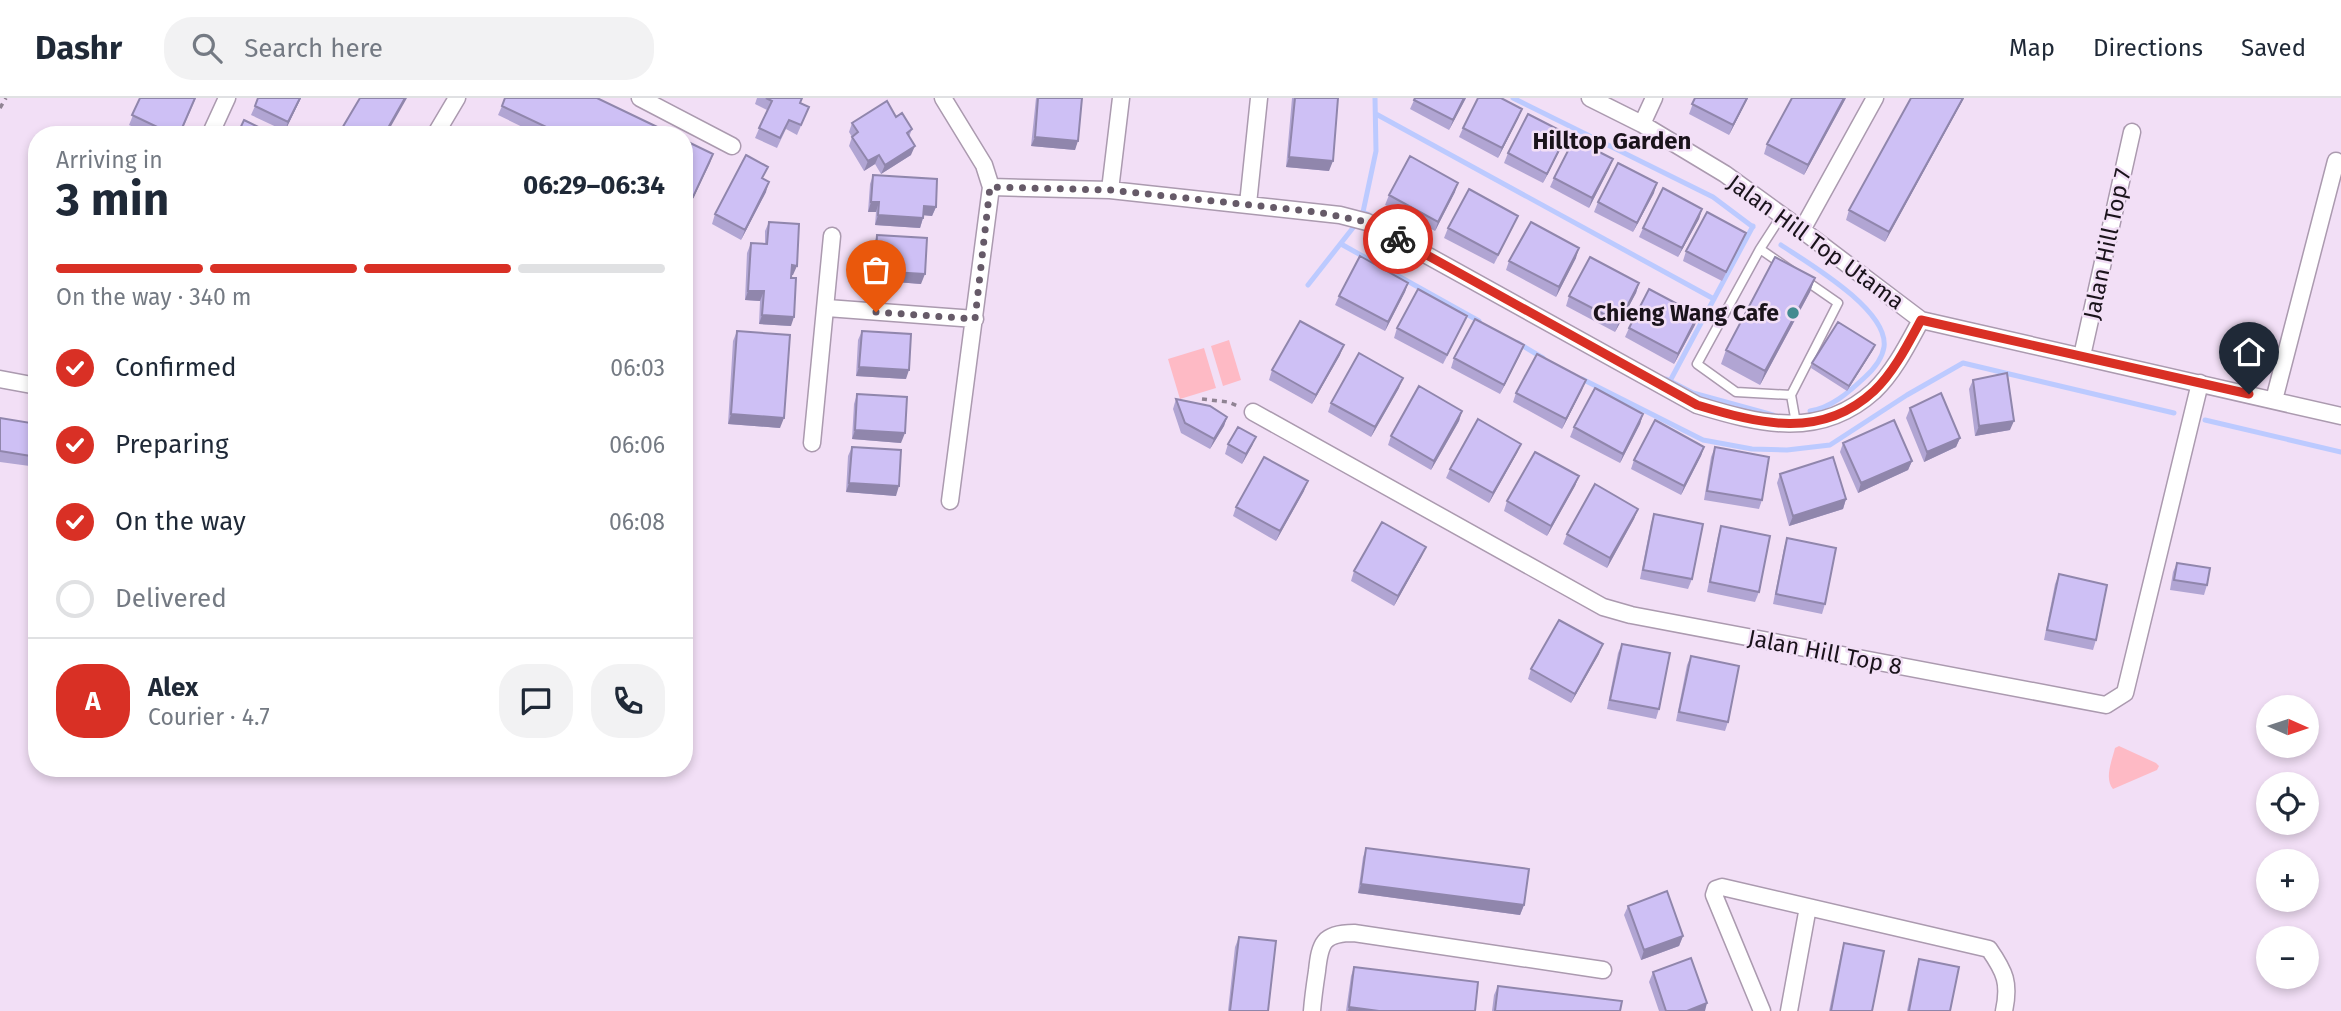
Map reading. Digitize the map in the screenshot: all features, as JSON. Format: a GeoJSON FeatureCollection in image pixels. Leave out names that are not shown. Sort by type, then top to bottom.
{"type":"FeatureCollection","features":[{"type":"Feature","properties":{"kind":"street"},"geometry":{"type":"LineString","coordinates":[[214,126],[227,98]]}},
{"type":"Feature","properties":{"kind":"street"},"geometry":{"type":"LineString","coordinates":[[440,126],[457,98]]}},
{"type":"Feature","properties":{"kind":"street"},"geometry":{"type":"LineString","coordinates":[[640,98],[732,146]]}},
{"type":"Feature","properties":{"kind":"street"},"geometry":{"type":"LineString","coordinates":[[943,98],[984,165],[990,187],[950,501]]}},
{"type":"Feature","properties":{"kind":"street"},"geometry":{"type":"LineString","coordinates":[[1110,190],[1121,98]]}},
{"type":"Feature","properties":{"kind":"street"},"geometry":{"type":"LineString","coordinates":[[1248,204],[1259,98]]}},
{"type":"Feature","properties":{"kind":"street","name":"Jalan Hill Top Utama"},"geometry":{"type":"LineString","coordinates":[[1590,98],[1642,124],[1725,174],[1921,320],[2341,416]]}},
{"type":"Feature","properties":{"kind":"street"},"geometry":{"type":"LineString","coordinates":[[1642,124],[1654,98]]}},
{"type":"Feature","properties":{"kind":"street"},"geometry":{"type":"LineString","coordinates":[[1802,230],[1875,98]]}},
{"type":"Feature","properties":{"kind":"street","name":"Jalan Hill Top 7"},"geometry":{"type":"LineString","coordinates":[[2082,356],[2132,132]]}},
{"type":"Feature","properties":{"kind":"street"},"geometry":{"type":"LineString","coordinates":[[2274,400],[2336,161]]}},
{"type":"Feature","properties":{"kind":"street"},"geometry":{"type":"LineString","coordinates":[[990,187],[1110,190],[1340,215],[1367,222],[1697,405],[1768,423],[1824,421],[1845,413],[1875,390],[1901,356],[1921,320]]}},
{"type":"Feature","properties":{"kind":"street"},"geometry":{"type":"LineString","coordinates":[[812,443],[832,236]]}},
{"type":"Feature","properties":{"kind":"street"},"geometry":{"type":"LineString","coordinates":[[827,308],[975,319]]}},
{"type":"Feature","properties":{"kind":"street"},"geometry":{"type":"LineString","coordinates":[[0,379],[28,384]]}},
{"type":"Feature","properties":{"kind":"street","name":"Jalan Hill Top 8"},"geometry":{"type":"LineString","coordinates":[[1252,412],[1603,607],[1631,615],[2106,705],[2125,693],[2200,383]]}},
{"type":"Feature","properties":{"kind":"street"},"geometry":{"type":"LineString","coordinates":[[1762,1011],[1714,895],[1716,889],[1722,887],[1989,949],[2003,969],[2008,992],[2004,1011]]}},
{"type":"Feature","properties":{"kind":"street"},"geometry":{"type":"LineString","coordinates":[[1789,1011],[1808,907]]}},
{"type":"Feature","properties":{"kind":"street"},"geometry":{"type":"LineString","coordinates":[[1312,1011],[1320,947],[1329,937],[1340,933],[1604,970]]}},
{"type":"Feature","properties":{"kind":"lane"},"geometry":{"type":"LineString","coordinates":[[1782,215],[1760,248],[1697,364],[1736,392],[1791,395]]}},
{"type":"Feature","properties":{"kind":"lane"},"geometry":{"type":"LineString","coordinates":[[1760,248],[1838,303],[1791,395],[1796,424]]}},
{"type":"Feature","properties":{"kind":"path"},"geometry":{"type":"LineString","coordinates":[[0,108],[6,98]]}},
{"type":"Feature","properties":{"kind":"path"},"geometry":{"type":"LineString","coordinates":[[1202,399],[1228,402],[1252,412]]}},
{"type":"Feature","properties":{"kind":"shaded area"},"geometry":{"type":"Polygon","coordinates":[[[1229,340],[1241,380],[1223,386],[1211,346],[1229,340]]]}},
{"type":"Feature","properties":{"kind":"shaded area"},"geometry":{"type":"Polygon","coordinates":[[[1204,348],[1216,388],[1180,399],[1168,359],[1204,348]]]}},
{"type":"Feature","properties":{"kind":"shaded area"},"geometry":{"type":"Polygon","coordinates":[[[2119,746],[2156,763],[2159,766],[2157,770],[2113,789],[2109,780],[2110,769],[2115,748],[2119,746]]]}},
{"type":"Feature","properties":{"kind":"building"},"geometry":{"type":"Polygon","coordinates":[[[140,98],[195,98],[183,126],[155,126],[132,115],[140,98]]]}},
{"type":"Feature","properties":{"kind":"building"},"geometry":{"type":"Polygon","coordinates":[[[258,98],[300,98],[288,122],[255,106],[258,98]]]}},
{"type":"Feature","properties":{"kind":"building"},"geometry":{"type":"Polygon","coordinates":[[[360,98],[405,98],[389,126],[343,126],[360,98]]]}},
{"type":"Feature","properties":{"kind":"building"},"geometry":{"type":"Polygon","coordinates":[[[505,98],[597,98],[655,126],[544,126],[502,106],[505,98]]]}},
{"type":"Feature","properties":{"kind":"building"},"geometry":{"type":"Polygon","coordinates":[[[766,98],[802,98],[800,103],[809,107],[801,125],[789,120],[780,138],[759,128],[772,101],[766,98]]]}},
{"type":"Feature","properties":{"kind":"building"},"geometry":{"type":"Polygon","coordinates":[[[1038,98],[1082,98],[1078,141],[1035,137],[1038,98]]]}},
{"type":"Feature","properties":{"kind":"building"},"geometry":{"type":"Polygon","coordinates":[[[1295,98],[1338,98],[1333,161],[1289,157],[1295,98]]]}},
{"type":"Feature","properties":{"kind":"building"},"geometry":{"type":"Polygon","coordinates":[[[1464,98],[1453,120],[1414,100],[1464,98]]]}},
{"type":"Feature","properties":{"kind":"building"},"geometry":{"type":"Polygon","coordinates":[[[1478,98],[1501,98],[1522,109],[1502,148],[1463,128],[1478,98]]]}},
{"type":"Feature","properties":{"kind":"building"},"geometry":{"type":"Polygon","coordinates":[[[1695,98],[1747,98],[1733,125],[1692,104],[1695,98]]]}},
{"type":"Feature","properties":{"kind":"building"},"geometry":{"type":"Polygon","coordinates":[[[1792,98],[1844,98],[1808,165],[1767,144],[1792,98]]]}},
{"type":"Feature","properties":{"kind":"building"},"geometry":{"type":"Polygon","coordinates":[[[1911,98],[1963,98],[1889,232],[1849,210],[1911,98]]]}},
{"type":"Feature","properties":{"kind":"building"},"geometry":{"type":"Polygon","coordinates":[[[887,101],[896,117],[902,113],[912,129],[907,133],[915,146],[885,165],[879,155],[868,161],[852,137],[858,132],[852,123],[887,101]]]}},
{"type":"Feature","properties":{"kind":"building"},"geometry":{"type":"Polygon","coordinates":[[[1528,114],[1567,134],[1547,174],[1508,153],[1528,114]]]}},
{"type":"Feature","properties":{"kind":"building"},"geometry":{"type":"Polygon","coordinates":[[[244,120],[256,126],[241,126],[244,120]]]}},
{"type":"Feature","properties":{"kind":"building"},"geometry":{"type":"Polygon","coordinates":[[[1574,139],[1613,159],[1592,198],[1554,178],[1574,139]]]}},
{"type":"Feature","properties":{"kind":"building"},"geometry":{"type":"Polygon","coordinates":[[[693,144],[713,154],[693,197],[693,144]]]}},
{"type":"Feature","properties":{"kind":"building"},"geometry":{"type":"Polygon","coordinates":[[[746,155],[768,167],[762,178],[769,182],[745,230],[715,214],[746,155]]]}},
{"type":"Feature","properties":{"kind":"building"},"geometry":{"type":"Polygon","coordinates":[[[1410,156],[1458,183],[1438,222],[1389,195],[1410,156]]]}},
{"type":"Feature","properties":{"kind":"building"},"geometry":{"type":"Polygon","coordinates":[[[1618,163],[1657,183],[1637,223],[1598,202],[1618,163]]]}},
{"type":"Feature","properties":{"kind":"building"},"geometry":{"type":"Polygon","coordinates":[[[873,175],[937,179],[936,207],[924,206],[923,218],[878,215],[879,202],[871,202],[873,175]]]}},
{"type":"Feature","properties":{"kind":"building"},"geometry":{"type":"Polygon","coordinates":[[[1663,188],[1702,209],[1682,248],[1643,228],[1663,188]]]}},
{"type":"Feature","properties":{"kind":"building"},"geometry":{"type":"Polygon","coordinates":[[[1469,189],[1518,216],[1498,255],[1448,228],[1469,189]]]}},
{"type":"Feature","properties":{"kind":"building"},"geometry":{"type":"Polygon","coordinates":[[[1707,212],[1746,233],[1726,272],[1686,251],[1707,212]]]}},
{"type":"Feature","properties":{"kind":"building"},"geometry":{"type":"Polygon","coordinates":[[[769,222],[799,224],[797,266],[792,265],[791,278],[796,278],[794,317],[762,315],[764,291],[748,291],[751,243],[767,244],[769,222]]]}},
{"type":"Feature","properties":{"kind":"building"},"geometry":{"type":"Polygon","coordinates":[[[1531,222],[1579,248],[1559,287],[1509,261],[1531,222]]]}},
{"type":"Feature","properties":{"kind":"building"},"geometry":{"type":"Polygon","coordinates":[[[877,235],[927,238],[925,274],[875,271],[877,235]]]}},
{"type":"Feature","properties":{"kind":"building"},"geometry":{"type":"Polygon","coordinates":[[[1360,256],[1408,283],[1388,322],[1339,296],[1360,256]]]}},
{"type":"Feature","properties":{"kind":"building"},"geometry":{"type":"Polygon","coordinates":[[[1590,257],[1639,283],[1619,322],[1569,296],[1590,257]]]}},
{"type":"Feature","properties":{"kind":"building"},"geometry":{"type":"Polygon","coordinates":[[[1775,257],[1815,278],[1765,371],[1726,350],[1775,257]]]}},
{"type":"Feature","properties":{"kind":"building"},"geometry":{"type":"Polygon","coordinates":[[[1418,289],[1467,316],[1447,355],[1397,328],[1418,289]]]}},
{"type":"Feature","properties":{"kind":"building"},"geometry":{"type":"Polygon","coordinates":[[[1649,289],[1698,315],[1678,354],[1629,328],[1649,289]]]}},
{"type":"Feature","properties":{"kind":"building"},"geometry":{"type":"Polygon","coordinates":[[[1475,319],[1524,345],[1504,385],[1454,358],[1475,319]]]}},
{"type":"Feature","properties":{"kind":"building"},"geometry":{"type":"Polygon","coordinates":[[[1300,321],[1344,345],[1316,395],[1272,370],[1300,321]]]}},
{"type":"Feature","properties":{"kind":"building"},"geometry":{"type":"Polygon","coordinates":[[[1838,322],[1875,345],[1849,386],[1812,363],[1838,322]]]}},
{"type":"Feature","properties":{"kind":"building"},"geometry":{"type":"Polygon","coordinates":[[[737,331],[790,335],[784,418],[731,414],[737,331]]]}},
{"type":"Feature","properties":{"kind":"building"},"geometry":{"type":"Polygon","coordinates":[[[862,331],[911,334],[909,370],[859,367],[862,331]]]}},
{"type":"Feature","properties":{"kind":"building"},"geometry":{"type":"Polygon","coordinates":[[[1359,353],[1403,378],[1375,427],[1331,403],[1359,353]]]}},
{"type":"Feature","properties":{"kind":"building"},"geometry":{"type":"Polygon","coordinates":[[[1537,354],[1586,380],[1566,419],[1516,393],[1537,354]]]}},
{"type":"Feature","properties":{"kind":"building"},"geometry":{"type":"Polygon","coordinates":[[[2007,373],[2014,421],[1979,426],[1973,380],[2007,373]]]}},
{"type":"Feature","properties":{"kind":"building"},"geometry":{"type":"Polygon","coordinates":[[[1419,386],[1462,411],[1434,461],[1391,436],[1419,386]]]}},
{"type":"Feature","properties":{"kind":"building"},"geometry":{"type":"Polygon","coordinates":[[[1595,388],[1643,414],[1623,454],[1574,427],[1595,388]]]}},
{"type":"Feature","properties":{"kind":"building"},"geometry":{"type":"Polygon","coordinates":[[[1941,393],[1960,438],[1927,452],[1910,408],[1941,393]]]}},
{"type":"Feature","properties":{"kind":"building"},"geometry":{"type":"Polygon","coordinates":[[[857,394],[907,397],[905,433],[855,430],[857,394]]]}},
{"type":"Feature","properties":{"kind":"building"},"geometry":{"type":"Polygon","coordinates":[[[1176,399],[1210,406],[1227,417],[1214,439],[1185,423],[1176,399]]]}},
{"type":"Feature","properties":{"kind":"building"},"geometry":{"type":"Polygon","coordinates":[[[0,418],[28,423],[28,456],[0,451],[0,418]]]}},
{"type":"Feature","properties":{"kind":"building"},"geometry":{"type":"Polygon","coordinates":[[[1478,419],[1521,444],[1493,493],[1450,469],[1478,419]]]}},
{"type":"Feature","properties":{"kind":"building"},"geometry":{"type":"Polygon","coordinates":[[[1655,420],[1704,447],[1684,486],[1634,460],[1655,420]]]}},
{"type":"Feature","properties":{"kind":"building"},"geometry":{"type":"Polygon","coordinates":[[[1894,420],[1912,461],[1861,483],[1843,443],[1894,420]]]}},
{"type":"Feature","properties":{"kind":"building"},"geometry":{"type":"Polygon","coordinates":[[[1238,427],[1256,437],[1246,454],[1228,444],[1238,427]]]}},
{"type":"Feature","properties":{"kind":"building"},"geometry":{"type":"Polygon","coordinates":[[[852,447],[901,450],[899,486],[849,483],[852,447]]]}},
{"type":"Feature","properties":{"kind":"building"},"geometry":{"type":"Polygon","coordinates":[[[1715,447],[1769,457],[1762,500],[1707,491],[1715,447]]]}},
{"type":"Feature","properties":{"kind":"building"},"geometry":{"type":"Polygon","coordinates":[[[1535,452],[1579,476],[1551,526],[1507,501],[1535,452]]]}},
{"type":"Feature","properties":{"kind":"building"},"geometry":{"type":"Polygon","coordinates":[[[1264,457],[1308,481],[1280,531],[1236,507],[1264,457]]]}},
{"type":"Feature","properties":{"kind":"building"},"geometry":{"type":"Polygon","coordinates":[[[1833,457],[1846,499],[1793,516],[1780,474],[1833,457]]]}},
{"type":"Feature","properties":{"kind":"building"},"geometry":{"type":"Polygon","coordinates":[[[1595,484],[1638,509],[1610,558],[1567,534],[1595,484]]]}},
{"type":"Feature","properties":{"kind":"building"},"geometry":{"type":"Polygon","coordinates":[[[1654,514],[1703,524],[1692,579],[1643,570],[1654,514]]]}},
{"type":"Feature","properties":{"kind":"building"},"geometry":{"type":"Polygon","coordinates":[[[1382,522],[1426,547],[1398,596],[1354,571],[1382,522]]]}},
{"type":"Feature","properties":{"kind":"building"},"geometry":{"type":"Polygon","coordinates":[[[1721,526],[1770,536],[1759,592],[1710,582],[1721,526]]]}},
{"type":"Feature","properties":{"kind":"building"},"geometry":{"type":"Polygon","coordinates":[[[1787,538],[1836,548],[1825,604],[1776,594],[1787,538]]]}},
{"type":"Feature","properties":{"kind":"building"},"geometry":{"type":"Polygon","coordinates":[[[2177,563],[2210,568],[2207,585],[2174,580],[2177,563]]]}},
{"type":"Feature","properties":{"kind":"building"},"geometry":{"type":"Polygon","coordinates":[[[2059,574],[2107,585],[2096,640],[2047,630],[2059,574]]]}},
{"type":"Feature","properties":{"kind":"building"},"geometry":{"type":"Polygon","coordinates":[[[1559,620],[1603,644],[1575,694],[1531,669],[1559,620]]]}},
{"type":"Feature","properties":{"kind":"building"},"geometry":{"type":"Polygon","coordinates":[[[1622,644],[1670,653],[1659,709],[1610,700],[1622,644]]]}},
{"type":"Feature","properties":{"kind":"building"},"geometry":{"type":"Polygon","coordinates":[[[1691,656],[1739,666],[1728,722],[1679,712],[1691,656]]]}},
{"type":"Feature","properties":{"kind":"building"},"geometry":{"type":"Polygon","coordinates":[[[1366,848],[1529,869],[1524,905],[1361,884],[1366,848]]]}},
{"type":"Feature","properties":{"kind":"building"},"geometry":{"type":"Polygon","coordinates":[[[1667,891],[1683,936],[1644,950],[1628,906],[1667,891]]]}},
{"type":"Feature","properties":{"kind":"building"},"geometry":{"type":"Polygon","coordinates":[[[1239,937],[1276,941],[1268,1011],[1230,1011],[1239,937]]]}},
{"type":"Feature","properties":{"kind":"building"},"geometry":{"type":"Polygon","coordinates":[[[1844,943],[1884,951],[1872,1011],[1831,1011],[1844,943]]]}},
{"type":"Feature","properties":{"kind":"building"},"geometry":{"type":"Polygon","coordinates":[[[1691,958],[1707,1003],[1687,1011],[1666,1011],[1653,972],[1691,958]]]}},
{"type":"Feature","properties":{"kind":"building"},"geometry":{"type":"Polygon","coordinates":[[[1919,959],[1959,967],[1950,1011],[1909,1011],[1919,959]]]}},
{"type":"Feature","properties":{"kind":"building"},"geometry":{"type":"Polygon","coordinates":[[[1354,967],[1478,982],[1475,1011],[1379,1011],[1349,1007],[1354,967]]]}},
{"type":"Feature","properties":{"kind":"building"},"geometry":{"type":"Polygon","coordinates":[[[1498,986],[1622,1001],[1620,1011],[1495,1011],[1498,986]]]}},
{"type":"Feature","properties":{"kind":"waterway"},"geometry":{"type":"LineString","coordinates":[[1369,215],[1363,212],[1376,151],[1375,98]]}},
{"type":"Feature","properties":{"kind":"waterway"},"geometry":{"type":"LineString","coordinates":[[1513,98],[1713,197],[1753,227]]}},
{"type":"Feature","properties":{"kind":"waterway"},"geometry":{"type":"LineString","coordinates":[[1376,114],[1714,299]]}},
{"type":"Feature","properties":{"kind":"waterway"},"geometry":{"type":"LineString","coordinates":[[1308,285],[1356,224]]}},
{"type":"Feature","properties":{"kind":"waterway"},"geometry":{"type":"LineString","coordinates":[[1666,379],[1670,381],[1753,226]]}},
{"type":"Feature","properties":{"kind":"waterway"},"geometry":{"type":"LineString","coordinates":[[1341,244],[1479,321]]}},
{"type":"Feature","properties":{"kind":"waterway"},"geometry":{"type":"LineString","coordinates":[[1781,245],[1827,275],[1861,303],[1882,333],[1883,352],[1871,372],[1839,399],[1810,411]]}},
{"type":"Feature","properties":{"kind":"waterway"},"geometry":{"type":"LineString","coordinates":[[1518,343],[1543,358]]}},
{"type":"Feature","properties":{"kind":"waterway"},"geometry":{"type":"LineString","coordinates":[[1582,379],[1703,440],[1752,449],[1787,450],[1830,445],[1907,395],[1963,363],[2174,413]]}},
{"type":"Feature","properties":{"kind":"waterway"},"geometry":{"type":"LineString","coordinates":[[1670,381],[1693,393],[1773,415]]}},
{"type":"Feature","properties":{"kind":"waterway"},"geometry":{"type":"LineString","coordinates":[[2205,420],[2341,452]]}},
{"type":"Feature","properties":{"kind":"way so far"},"geometry":{"type":"LineString","coordinates":[[876,312],[975,319],[990,187],[1110,190],[1317,212],[1367,222],[1398,239]]}},
{"type":"Feature","properties":{"kind":"place","name":"Chieng Wang Cafe"},"geometry":{"type":"Point","coordinates":[1793,313]}},
{"type":"Feature","properties":{"kind":"district","name":"Hilltop Garden"},"geometry":{"type":"Point","coordinates":[1612,141]}},
{"type":"Feature","properties":{"kind":"route"},"geometry":{"type":"LineString","coordinates":[[1398,239],[1697,405],[1744,419],[1796,424],[1824,421],[1845,413],[1875,390],[1901,356],[1921,320],[2249,394]]}}]}
